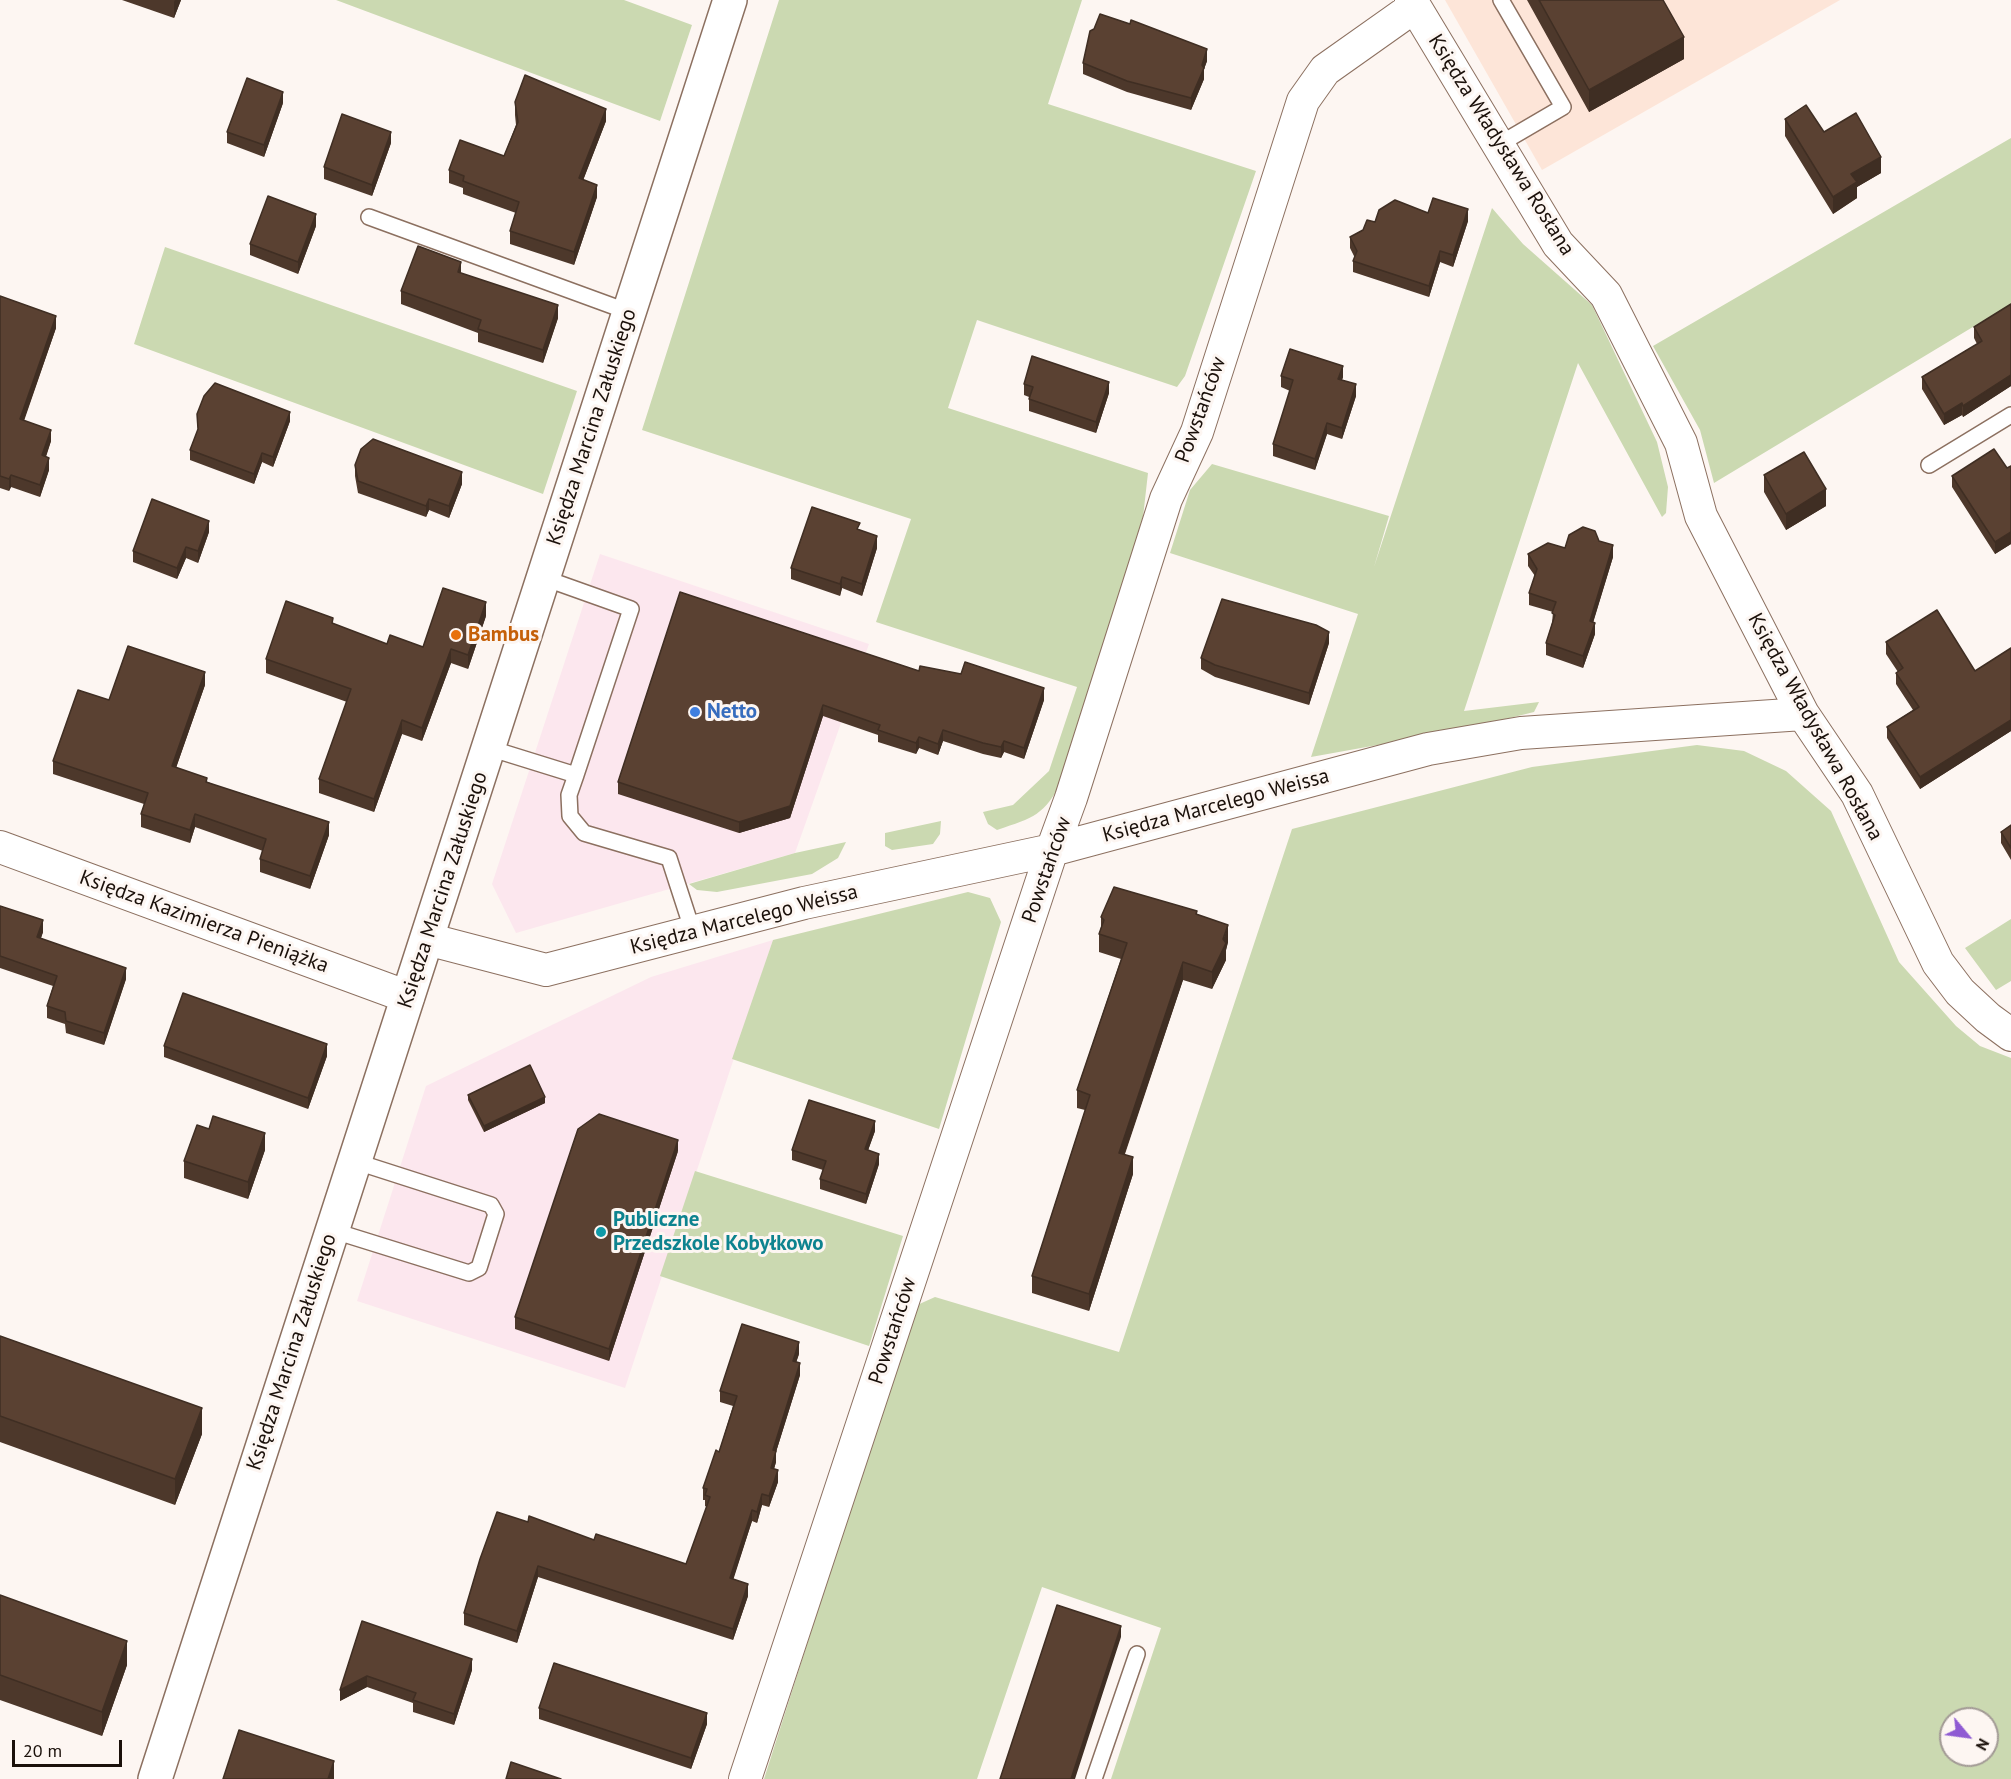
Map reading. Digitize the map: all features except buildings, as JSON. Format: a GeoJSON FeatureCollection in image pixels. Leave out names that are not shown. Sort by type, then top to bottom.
{"type":"FeatureCollection","features":[{"type":"Feature","properties":{"kind":"street","name":"Księdza Marcina Załuskiego"},"geometry":{"type":"LineString","coordinates":[[155,1779],[730,0]]}},
{"type":"Feature","properties":{"kind":"street","name":"Księdza Władysława Rosłana"},"geometry":{"type":"LineString","coordinates":[[1413,4],[1558,244],[1606,296],[1681,443],[1701,516],[1803,714],[1857,794],[1938,963],[1960,992],[1988,1018],[2011,1035]]}},
{"type":"Feature","properties":{"kind":"street","name":"Powstańców"},"geometry":{"type":"LineString","coordinates":[[745,1779],[1071,798],[1166,499],[1197,432],[1303,101],[1325,70],[1413,4]]}},
{"type":"Feature","properties":{"kind":"street","name":"Księdza Marcelego Weissa"},"geometry":{"type":"LineString","coordinates":[[427,939],[546,970],[804,903],[1052,850],[1428,749],[1521,734],[1803,714]]}},
{"type":"Feature","properties":{"kind":"street","name":"Księdza Kazimierza Pieniążka"},"geometry":{"type":"LineString","coordinates":[[0,847],[408,997]]}},
{"type":"Feature","properties":{"kind":"lane"},"geometry":{"type":"LineString","coordinates":[[1498,145],[1563,107],[1501,0]]}},
{"type":"Feature","properties":{"kind":"lane"},"geometry":{"type":"LineString","coordinates":[[369,217],[629,312]]}},
{"type":"Feature","properties":{"kind":"lane"},"geometry":{"type":"LineString","coordinates":[[1929,465],[2011,415]]}},
{"type":"Feature","properties":{"kind":"lane"},"geometry":{"type":"LineString","coordinates":[[544,578],[631,609],[569,795],[570,816],[584,833],[669,858],[693,932]]}},
{"type":"Feature","properties":{"kind":"lane"},"geometry":{"type":"LineString","coordinates":[[489,748],[576,776]]}},
{"type":"Feature","properties":{"kind":"lane"},"geometry":{"type":"LineString","coordinates":[[331,1230],[469,1273],[479,1268],[496,1214],[491,1205],[354,1161]]}},
{"type":"Feature","properties":{"kind":"lane"},"geometry":{"type":"LineString","coordinates":[[1094,1779],[1137,1654]]}},
{"type":"Feature","properties":{"kind":"shaded area"},"geometry":{"type":"Polygon","coordinates":[[[1445,0],[1840,0],[1542,170],[1445,0]]]}},
{"type":"Feature","properties":{"kind":"shaded area"},"geometry":{"type":"Polygon","coordinates":[[[600,554],[869,644],[795,853],[516,933],[492,884],[600,554]]]}},
{"type":"Feature","properties":{"kind":"shaded area"},"geometry":{"type":"Polygon","coordinates":[[[773,940],[625,1388],[357,1301],[426,1086],[651,977],[773,940]]]}},
{"type":"Feature","properties":{"kind":"green space"},"geometry":{"type":"Polygon","coordinates":[[[336,0],[624,0],[692,25],[660,121],[336,0]]]}},
{"type":"Feature","properties":{"kind":"green space"},"geometry":{"type":"Polygon","coordinates":[[[779,0],[1082,0],[1048,104],[1256,171],[1185,376],[1177,387],[977,320],[948,408],[1148,473],[1143,517],[1063,780],[1050,801],[1037,814],[997,830],[988,824],[983,812],[1013,805],[1049,771],[1077,687],[876,622],[911,519],[642,430],[779,0]]]}},
{"type":"Feature","properties":{"kind":"green space"},"geometry":{"type":"Polygon","coordinates":[[[2011,138],[2011,304],[1714,483],[1700,430],[1653,346],[2011,138]]]}},
{"type":"Feature","properties":{"kind":"green space"},"geometry":{"type":"Polygon","coordinates":[[[1492,208],[1523,244],[1592,305],[1657,442],[1668,487],[1666,513],[1662,517],[1578,363],[1464,711],[1539,702],[1534,712],[1461,730],[1311,757],[1358,614],[1170,553],[1190,490],[1212,464],[1389,516],[1374,567],[1492,208]]]}},
{"type":"Feature","properties":{"kind":"green space"},"geometry":{"type":"Polygon","coordinates":[[[165,247],[577,391],[543,494],[134,344],[165,247]]]}},
{"type":"Feature","properties":{"kind":"green space"},"geometry":{"type":"Polygon","coordinates":[[[1697,745],[1744,751],[1786,771],[1831,811],[1899,962],[1956,1026],[1980,1046],[2011,1058],[2011,1779],[1111,1779],[1161,1628],[1042,1587],[977,1779],[764,1779],[915,1306],[935,1297],[1119,1352],[1292,829],[1532,767],[1697,745]]]}},
{"type":"Feature","properties":{"kind":"green space"},"geometry":{"type":"Polygon","coordinates":[[[941,821],[940,834],[933,844],[892,850],[885,846],[885,833],[941,821]]]}},
{"type":"Feature","properties":{"kind":"green space"},"geometry":{"type":"Polygon","coordinates":[[[846,842],[838,858],[812,874],[717,892],[697,890],[689,884],[795,853],[846,842]]]}},
{"type":"Feature","properties":{"kind":"green space"},"geometry":{"type":"Polygon","coordinates":[[[968,892],[990,898],[1001,922],[939,1129],[732,1059],[773,940],[968,892]]]}},
{"type":"Feature","properties":{"kind":"green space"},"geometry":{"type":"Polygon","coordinates":[[[2011,919],[2011,981],[1996,990],[1965,948],[2011,919]]]}},
{"type":"Feature","properties":{"kind":"green space"},"geometry":{"type":"Polygon","coordinates":[[[695,1171],[903,1236],[869,1346],[660,1276],[695,1171]]]}},
{"type":"Feature","properties":{"kind":"place","name":"Bambus"},"geometry":{"type":"Point","coordinates":[456,635]}},
{"type":"Feature","properties":{"kind":"place","name":"Netto"},"geometry":{"type":"Point","coordinates":[695,712]}},
{"type":"Feature","properties":{"kind":"place","name":"Publiczne Przedszkole Kobyłkowo"},"geometry":{"type":"Point","coordinates":[601,1232]}}]}
